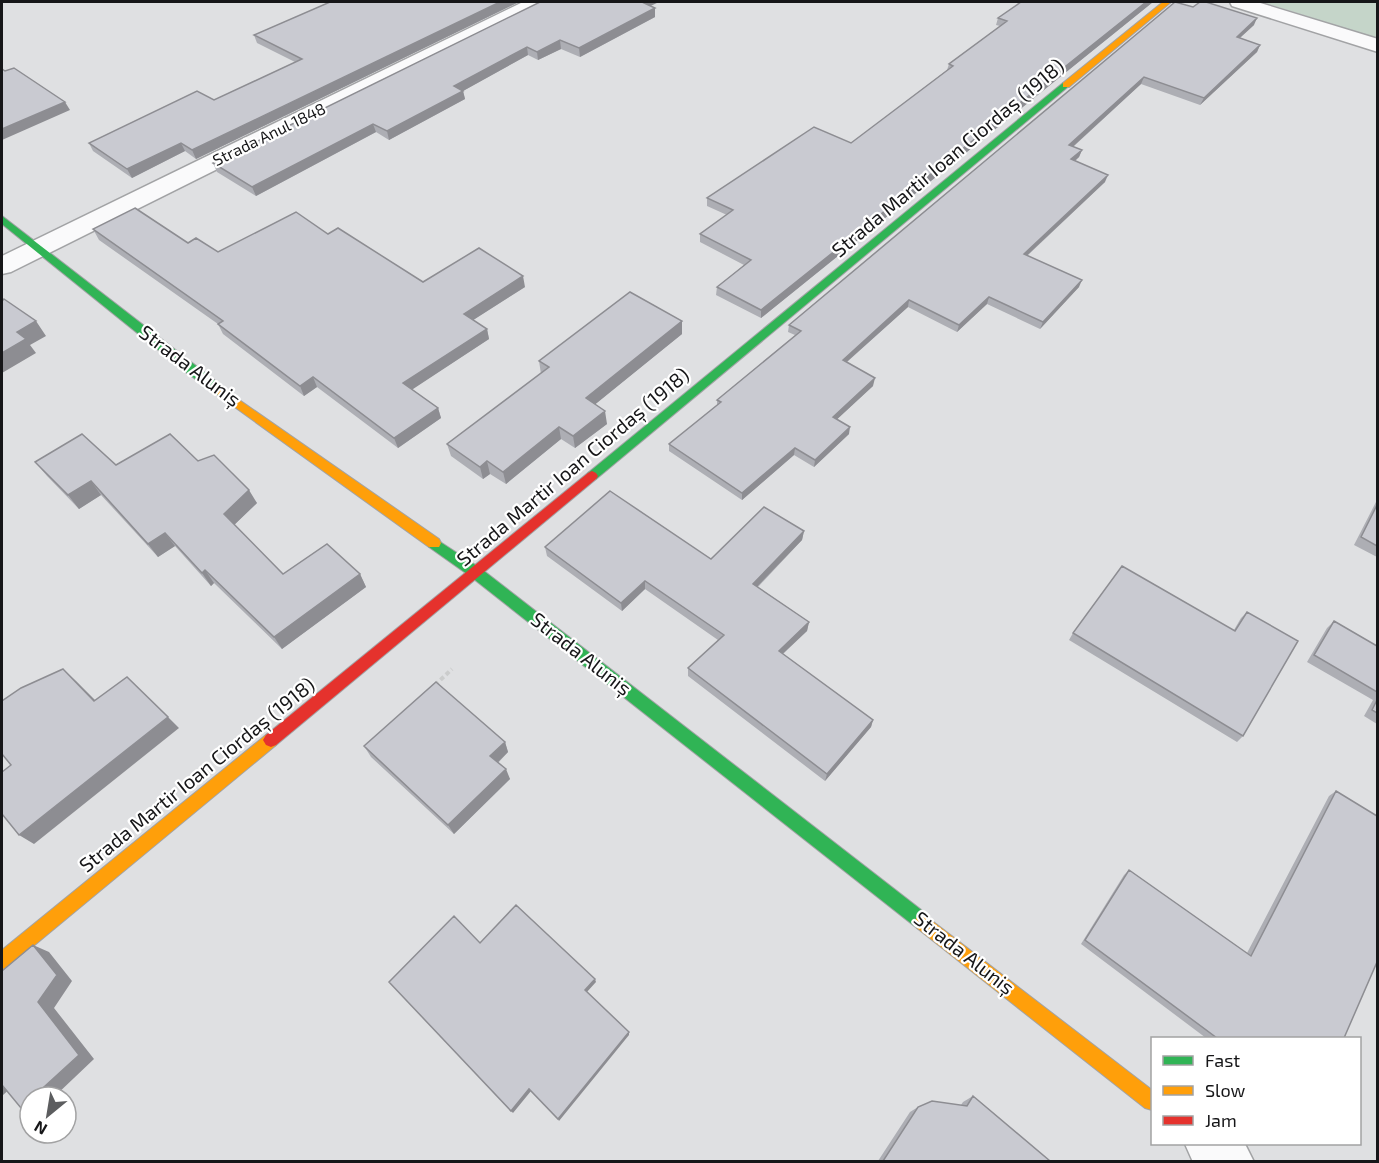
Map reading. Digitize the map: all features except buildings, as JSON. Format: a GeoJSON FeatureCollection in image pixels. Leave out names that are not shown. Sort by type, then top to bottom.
{"type":"FeatureCollection","features":[{"type":"Feature","properties":{"kind":"street","name":"Strada Anul 1848"},"geometry":{"type":"LineString","coordinates":[[2,266],[537,2]]}},
{"type":"Feature","properties":{"kind":"street","name":"Strada Martir Ioan Ciordaș (1918)"},"geometry":{"type":"LineString","coordinates":[[2,961],[1167,2]]}},
{"type":"Feature","properties":{"kind":"street"},"geometry":{"type":"LineString","coordinates":[[1239,2],[1377,46]]}},
{"type":"Feature","properties":{"kind":"street","name":"Strada Aluniș"},"geometry":{"type":"LineString","coordinates":[[2,219],[191,370],[476,572],[1151,1100]]}},
{"type":"Feature","properties":{"kind":"street"},"geometry":{"type":"LineString","coordinates":[[1211,1145],[1231,1161]]}},
{"type":"Feature","properties":{"kind":"path"},"geometry":{"type":"LineString","coordinates":[[426,692],[452,669]]}},
{"type":"Feature","properties":{"kind":"green space"},"geometry":{"type":"Polygon","coordinates":[[[1262,2],[1377,2],[1377,38],[1262,2]]]}},
{"type":"Feature","properties":{"kind":"traffic: fast"},"geometry":{"type":"LineString","coordinates":[[592,476],[1066,85]]}},
{"type":"Feature","properties":{"kind":"traffic: fast"},"geometry":{"type":"LineString","coordinates":[[2,219],[191,370],[222,392]]}},
{"type":"Feature","properties":{"kind":"traffic: fast"},"geometry":{"type":"LineString","coordinates":[[434,543],[475,572],[923,922]]}},
{"type":"Feature","properties":{"kind":"traffic: slow"},"geometry":{"type":"LineString","coordinates":[[1066,85],[1167,2]]}},
{"type":"Feature","properties":{"kind":"traffic: slow"},"geometry":{"type":"LineString","coordinates":[[222,392],[434,543]]}},
{"type":"Feature","properties":{"kind":"traffic: slow"},"geometry":{"type":"LineString","coordinates":[[2,961],[271,740]]}},
{"type":"Feature","properties":{"kind":"traffic: slow"},"geometry":{"type":"LineString","coordinates":[[923,922],[1151,1100]]}},
{"type":"Feature","properties":{"kind":"traffic: jam"},"geometry":{"type":"LineString","coordinates":[[271,740],[592,476]]}}]}
